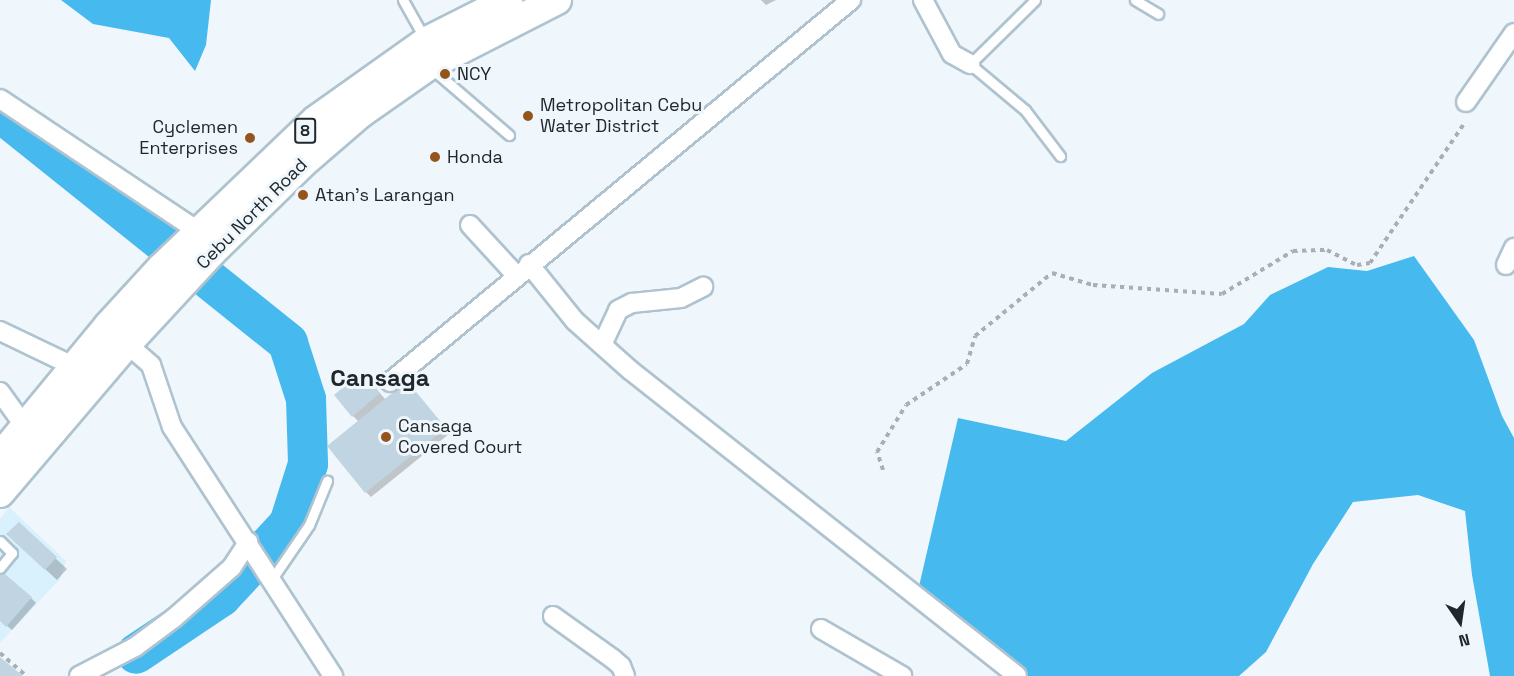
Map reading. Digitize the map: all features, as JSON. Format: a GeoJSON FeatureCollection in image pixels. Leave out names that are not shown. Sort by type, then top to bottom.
{"type":"FeatureCollection","features":[{"type":"Feature","properties":{"kind":"main road","name":"Cebu North Road"},"geometry":{"type":"LineString","coordinates":[[0,457],[75,367],[170,277],[202,239],[303,163],[427,53],[507,6],[557,0]]}},
{"type":"Feature","properties":{"kind":"main road","name":"Cebu North Road"},"geometry":{"type":"LineString","coordinates":[[0,493],[127,344],[170,277]]}},
{"type":"Feature","properties":{"kind":"street"},"geometry":{"type":"LineString","coordinates":[[390,382],[851,0]]}},
{"type":"Feature","properties":{"kind":"street"},"geometry":{"type":"LineString","coordinates":[[923,0],[952,54],[970,64]]}},
{"type":"Feature","properties":{"kind":"street"},"geometry":{"type":"LineString","coordinates":[[1466,102],[1514,33]]}},
{"type":"Feature","properties":{"kind":"street"},"geometry":{"type":"LineString","coordinates":[[0,99],[202,239]]}},
{"type":"Feature","properties":{"kind":"street"},"geometry":{"type":"LineString","coordinates":[[470,225],[523,270],[574,321],[602,345],[1017,676]]}},
{"type":"Feature","properties":{"kind":"street"},"geometry":{"type":"LineString","coordinates":[[1506,265],[1514,248]]}},
{"type":"Feature","properties":{"kind":"street"},"geometry":{"type":"LineString","coordinates":[[602,345],[618,310],[632,303],[681,298],[703,287]]}},
{"type":"Feature","properties":{"kind":"street"},"geometry":{"type":"LineString","coordinates":[[0,331],[75,367]]}},
{"type":"Feature","properties":{"kind":"street"},"geometry":{"type":"LineString","coordinates":[[127,344],[151,365],[172,427],[333,676]]}},
{"type":"Feature","properties":{"kind":"street"},"geometry":{"type":"LineString","coordinates":[[0,392],[26,428]]}},
{"type":"Feature","properties":{"kind":"street"},"geometry":{"type":"LineString","coordinates":[[79,676],[135,647],[174,618],[232,567],[250,546]]}},
{"type":"Feature","properties":{"kind":"street"},"geometry":{"type":"LineString","coordinates":[[554,615],[613,659],[621,666],[625,676]]}},
{"type":"Feature","properties":{"kind":"street"},"geometry":{"type":"LineString","coordinates":[[821,629],[902,676]]}},
{"type":"Feature","properties":{"kind":"lane"},"geometry":{"type":"LineString","coordinates":[[403,0],[427,53],[509,135]]}},
{"type":"Feature","properties":{"kind":"lane"},"geometry":{"type":"LineString","coordinates":[[1035,0],[970,64],[1025,110],[1060,156]]}},
{"type":"Feature","properties":{"kind":"lane"},"geometry":{"type":"LineString","coordinates":[[1135,0],[1158,14]]}},
{"type":"Feature","properties":{"kind":"lane"},"geometry":{"type":"LineString","coordinates":[[269,575],[309,525],[327,481]]}},
{"type":"Feature","properties":{"kind":"lane"},"geometry":{"type":"LineString","coordinates":[[0,541],[12,553],[0,568]]}},
{"type":"Feature","properties":{"kind":"path"},"geometry":{"type":"LineString","coordinates":[[883,470],[877,452],[906,405],[967,364],[975,336],[1052,273],[1093,285],[1222,294],[1293,251],[1327,250],[1357,265],[1370,263],[1465,122],[1466,102]]}},
{"type":"Feature","properties":{"kind":"path"},"geometry":{"type":"LineString","coordinates":[[0,653],[26,676]]}},
{"type":"Feature","properties":{"kind":"shaded area"},"geometry":{"type":"Polygon","coordinates":[[[9,507],[66,561],[60,579],[0,643],[0,519],[9,507]]]}},
{"type":"Feature","properties":{"kind":"water"},"geometry":{"type":"Polygon","coordinates":[[[61,0],[211,0],[206,45],[195,71],[169,38],[93,24],[61,0]]]}},
{"type":"Feature","properties":{"kind":"water"},"geometry":{"type":"Polygon","coordinates":[[[1414,256],[1474,340],[1502,416],[1514,438],[1514,676],[1490,676],[1472,575],[1465,511],[1418,495],[1353,502],[1313,564],[1266,652],[1239,676],[1021,676],[917,595],[958,418],[1066,441],[1152,373],[1244,324],[1270,295],[1328,267],[1367,271],[1414,256]]]}},
{"type":"Feature","properties":{"kind":"building"},"geometry":{"type":"Polygon","coordinates":[[[362,371],[380,393],[352,417],[334,395],[362,371]]]}},
{"type":"Feature","properties":{"kind":"building","name":"Cansaga Covered Court"},"geometry":{"type":"Polygon","coordinates":[[[407,381],[446,428],[365,493],[327,446],[407,381]]]}},
{"type":"Feature","properties":{"kind":"building"},"geometry":{"type":"Polygon","coordinates":[[[19,522],[57,557],[45,570],[6,534],[19,522]]]}},
{"type":"Feature","properties":{"kind":"building"},"geometry":{"type":"Polygon","coordinates":[[[0,570],[32,597],[6,627],[0,621],[0,570]]]}},
{"type":"Feature","properties":{"kind":"building"},"geometry":{"type":"Polygon","coordinates":[[[0,657],[23,676],[0,676],[0,657]]]}},
{"type":"Feature","properties":{"kind":"waterway"},"geometry":{"type":"LineString","coordinates":[[0,112],[288,343],[306,399],[308,464],[289,524],[221,597],[136,654]]}},
{"type":"Feature","properties":{"kind":"place","name":"NCY"},"geometry":{"type":"Point","coordinates":[445,74]}},
{"type":"Feature","properties":{"kind":"place","name":"Metropolitan Cebu Water District"},"geometry":{"type":"Point","coordinates":[528,116]}},
{"type":"Feature","properties":{"kind":"place","name":"Cyclemen Enterprises"},"geometry":{"type":"Point","coordinates":[250,138]}},
{"type":"Feature","properties":{"kind":"place","name":"Honda"},"geometry":{"type":"Point","coordinates":[435,157]}},
{"type":"Feature","properties":{"kind":"place","name":"Atan's Larangan"},"geometry":{"type":"Point","coordinates":[303,195]}},
{"type":"Feature","properties":{"kind":"place","name":"Cansaga Covered Court"},"geometry":{"type":"Point","coordinates":[386,437]}},
{"type":"Feature","properties":{"kind":"district","name":"Cansaga"},"geometry":{"type":"Point","coordinates":[380,378]}}]}
